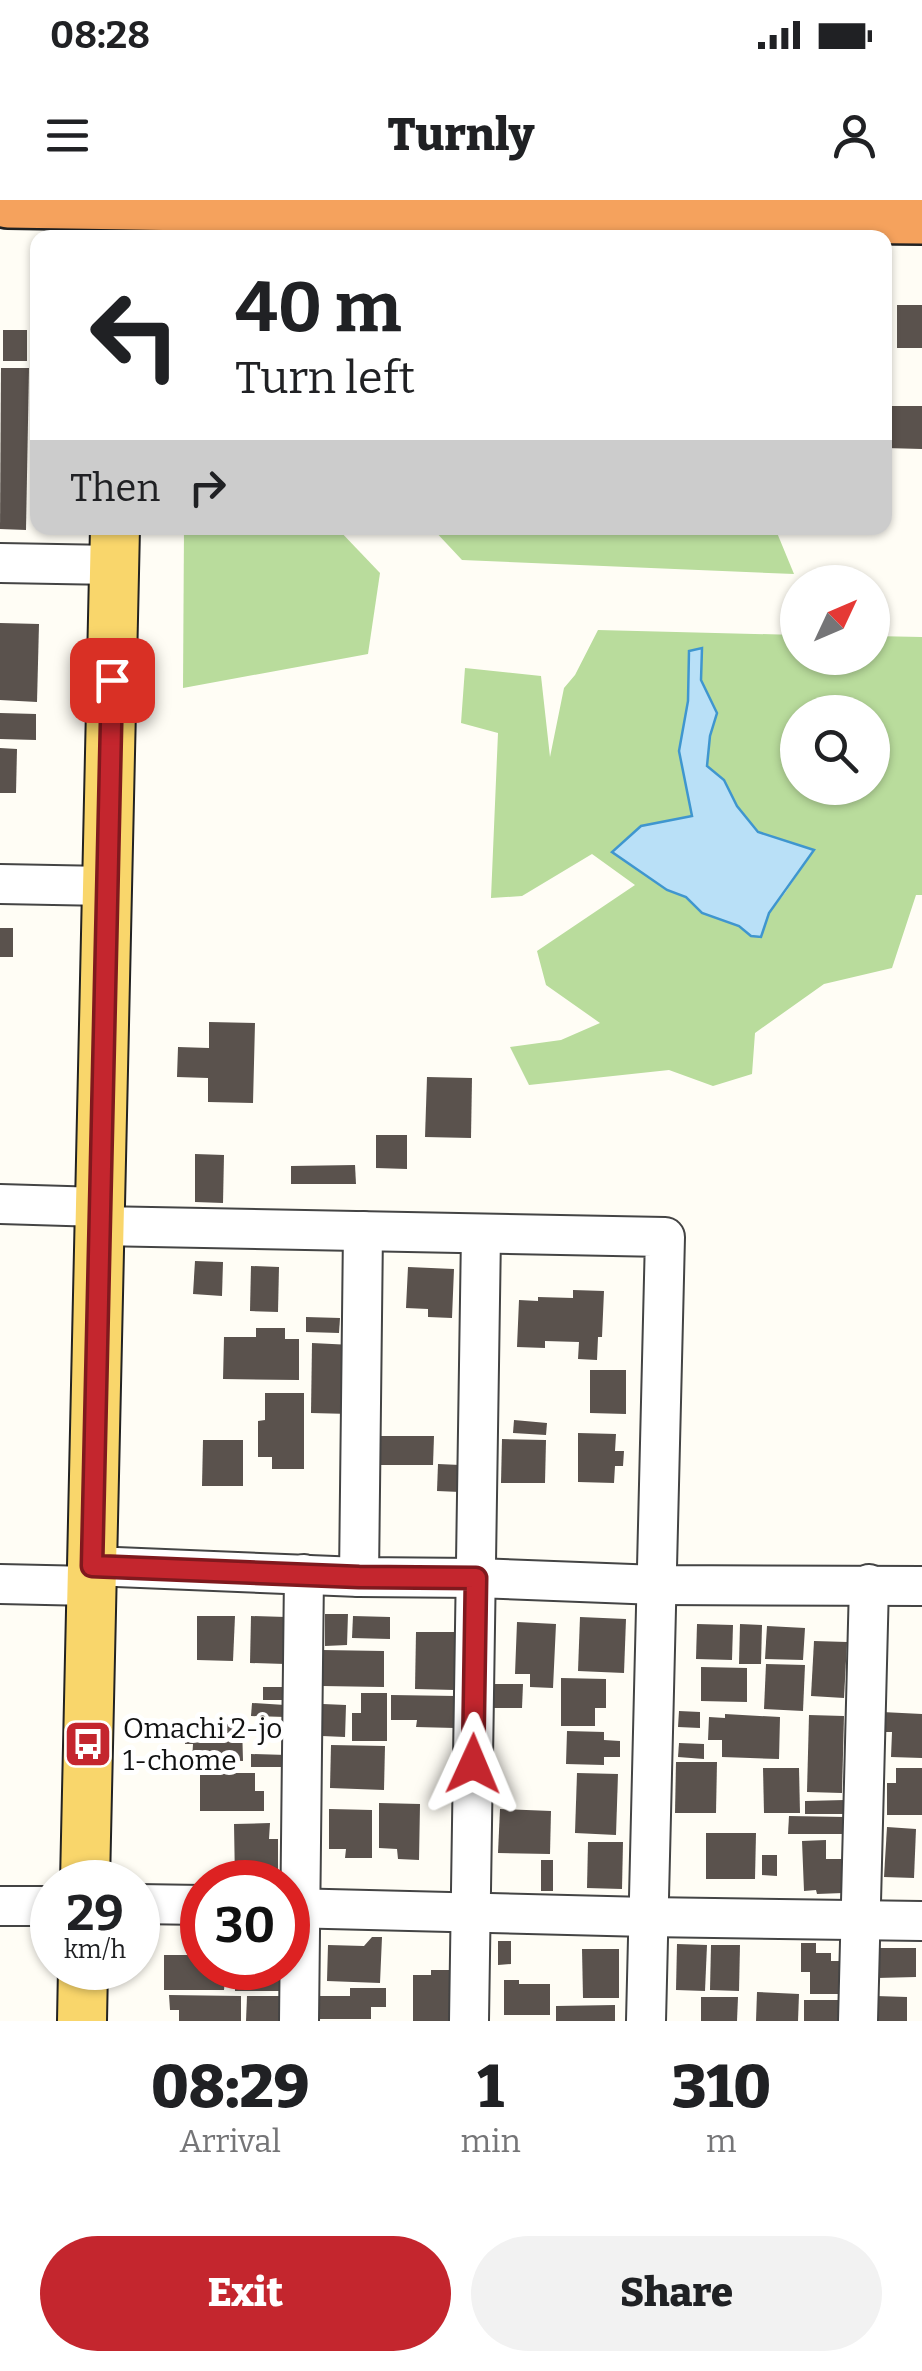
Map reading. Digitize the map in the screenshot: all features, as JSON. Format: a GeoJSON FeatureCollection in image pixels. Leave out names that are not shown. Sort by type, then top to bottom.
{"type":"FeatureCollection","features":[{"type":"Feature","properties":{"kind":"highway"},"geometry":{"type":"LineString","coordinates":[[8,200],[801,207],[922,216]]}},
{"type":"Feature","properties":{"kind":"main road"},"geometry":{"type":"LineString","coordinates":[[122,230],[123,200]]}},
{"type":"Feature","properties":{"kind":"main road"},"geometry":{"type":"LineString","coordinates":[[85,1860],[115,546]]}},
{"type":"Feature","properties":{"kind":"main road"},"geometry":{"type":"LineString","coordinates":[[82,2021],[83,1990]]}},
{"type":"Feature","properties":{"kind":"street"},"geometry":{"type":"LineString","coordinates":[[0,563],[115,546]]}},
{"type":"Feature","properties":{"kind":"street"},"geometry":{"type":"LineString","coordinates":[[0,884],[107,886]]}},
{"type":"Feature","properties":{"kind":"street"},"geometry":{"type":"LineString","coordinates":[[0,1204],[100,1217],[362,1231],[666,1237],[646,2021]]}},
{"type":"Feature","properties":{"kind":"street"},"geometry":{"type":"LineString","coordinates":[[359,1577],[362,1231]]}},
{"type":"Feature","properties":{"kind":"street"},"geometry":{"type":"LineString","coordinates":[[469,2021],[481,1234]]}},
{"type":"Feature","properties":{"kind":"street"},"geometry":{"type":"LineString","coordinates":[[296,1860],[304,1574]]}},
{"type":"Feature","properties":{"kind":"street"},"geometry":{"type":"LineString","coordinates":[[0,1584],[91,1576],[304,1574],[658,1585],[922,1586]]}},
{"type":"Feature","properties":{"kind":"street"},"geometry":{"type":"LineString","coordinates":[[858,2021],[869,1584]]}},
{"type":"Feature","properties":{"kind":"street"},"geometry":{"type":"LineString","coordinates":[[0,1906],[30,1906]]}},
{"type":"Feature","properties":{"kind":"street"},"geometry":{"type":"LineString","coordinates":[[310,1908],[922,1921]]}},
{"type":"Feature","properties":{"kind":"street"},"geometry":{"type":"LineString","coordinates":[[298,1990],[299,2021]]}},
{"type":"Feature","properties":{"kind":"green space"},"geometry":{"type":"Polygon","coordinates":[[[184,535],[344,535],[380,573],[368,654],[183,688],[184,535]]]}},
{"type":"Feature","properties":{"kind":"green space"},"geometry":{"type":"Polygon","coordinates":[[[439,535],[778,535],[790,565],[780,565],[780,573],[462,560],[439,535]]]}},
{"type":"Feature","properties":{"kind":"green space"},"geometry":{"type":"Polygon","coordinates":[[[598,630],[780,635],[780,675],[890,675],[890,636],[922,637],[922,895],[916,895],[892,968],[824,984],[755,1033],[752,1074],[713,1086],[669,1070],[529,1085],[510,1047],[561,1040],[600,1023],[546,985],[537,951],[635,885],[592,854],[522,896],[491,898],[498,733],[461,723],[465,668],[541,676],[550,757],[564,688],[598,630]],[[701,648],[689,651],[688,701],[679,751],[692,817],[641,826],[686,897],[702,913],[739,926],[751,936],[814,850],[758,832],[737,806],[724,780],[707,766],[717,713],[701,680],[701,648]]]}},
{"type":"Feature","properties":{"kind":"water"},"geometry":{"type":"Polygon","coordinates":[[[702,648],[701,680],[717,713],[707,766],[724,780],[737,806],[758,832],[814,850],[769,913],[761,937],[702,913],[686,897],[667,890],[612,852],[641,826],[692,816],[679,751],[688,701],[689,651],[702,648]]]}},
{"type":"Feature","properties":{"kind":"building"},"geometry":{"type":"Polygon","coordinates":[[[897,305],[922,305],[922,348],[897,348],[897,305]]]}},
{"type":"Feature","properties":{"kind":"building"},"geometry":{"type":"Polygon","coordinates":[[[3,330],[27,330],[27,361],[3,361],[3,330]]]}},
{"type":"Feature","properties":{"kind":"building"},"geometry":{"type":"Polygon","coordinates":[[[1,368],[29,368],[26,530],[0,529],[1,368]]]}},
{"type":"Feature","properties":{"kind":"building"},"geometry":{"type":"Polygon","coordinates":[[[892,406],[922,406],[922,449],[892,448],[892,406]]]}},
{"type":"Feature","properties":{"kind":"building"},"geometry":{"type":"Polygon","coordinates":[[[0,623],[39,624],[37,702],[0,700],[0,623]]]}},
{"type":"Feature","properties":{"kind":"building"},"geometry":{"type":"Polygon","coordinates":[[[0,713],[36,714],[36,740],[0,739],[0,713]]]}},
{"type":"Feature","properties":{"kind":"building"},"geometry":{"type":"Polygon","coordinates":[[[0,748],[17,749],[16,793],[0,793],[0,748]]]}},
{"type":"Feature","properties":{"kind":"building"},"geometry":{"type":"Polygon","coordinates":[[[0,928],[13,928],[13,957],[0,957],[0,928]]]}},
{"type":"Feature","properties":{"kind":"building"},"geometry":{"type":"Polygon","coordinates":[[[209,1022],[255,1023],[253,1103],[208,1102],[208,1078],[177,1077],[178,1047],[209,1048],[209,1022]]]}},
{"type":"Feature","properties":{"kind":"building"},"geometry":{"type":"Polygon","coordinates":[[[427,1077],[472,1078],[471,1138],[425,1137],[427,1077]]]}},
{"type":"Feature","properties":{"kind":"building"},"geometry":{"type":"Polygon","coordinates":[[[376,1135],[407,1135],[407,1169],[376,1168],[376,1135]]]}},
{"type":"Feature","properties":{"kind":"building"},"geometry":{"type":"Polygon","coordinates":[[[195,1154],[224,1155],[223,1203],[195,1202],[195,1154]]]}},
{"type":"Feature","properties":{"kind":"building"},"geometry":{"type":"Polygon","coordinates":[[[355,1165],[356,1184],[291,1184],[291,1166],[355,1165]]]}},
{"type":"Feature","properties":{"kind":"building"},"geometry":{"type":"Polygon","coordinates":[[[195,1261],[223,1262],[222,1296],[193,1294],[195,1261]]]}},
{"type":"Feature","properties":{"kind":"building"},"geometry":{"type":"Polygon","coordinates":[[[251,1266],[279,1267],[278,1312],[250,1311],[251,1266]]]}},
{"type":"Feature","properties":{"kind":"building"},"geometry":{"type":"Polygon","coordinates":[[[408,1267],[454,1269],[452,1318],[428,1317],[428,1309],[406,1308],[408,1267]]]}},
{"type":"Feature","properties":{"kind":"building"},"geometry":{"type":"Polygon","coordinates":[[[573,1290],[604,1291],[597,1360],[578,1359],[579,1342],[545,1341],[545,1348],[517,1347],[519,1300],[573,1298],[573,1290]]]}},
{"type":"Feature","properties":{"kind":"building"},"geometry":{"type":"Polygon","coordinates":[[[306,1317],[340,1318],[339,1333],[306,1332],[306,1317]]]}},
{"type":"Feature","properties":{"kind":"building"},"geometry":{"type":"Polygon","coordinates":[[[256,1328],[285,1328],[285,1339],[299,1339],[299,1380],[223,1379],[224,1337],[256,1337],[256,1328]]]}},
{"type":"Feature","properties":{"kind":"building"},"geometry":{"type":"Polygon","coordinates":[[[312,1343],[352,1345],[350,1414],[311,1413],[312,1343]]]}},
{"type":"Feature","properties":{"kind":"building"},"geometry":{"type":"Polygon","coordinates":[[[590,1370],[626,1370],[626,1414],[590,1413],[590,1370]]]}},
{"type":"Feature","properties":{"kind":"building"},"geometry":{"type":"Polygon","coordinates":[[[265,1393],[304,1393],[304,1469],[272,1469],[272,1457],[258,1457],[258,1421],[265,1420],[265,1393]]]}},
{"type":"Feature","properties":{"kind":"building"},"geometry":{"type":"Polygon","coordinates":[[[514,1420],[547,1423],[546,1435],[513,1433],[514,1420]]]}},
{"type":"Feature","properties":{"kind":"building"},"geometry":{"type":"Polygon","coordinates":[[[578,1433],[616,1434],[615,1451],[624,1451],[623,1466],[615,1466],[614,1483],[578,1482],[578,1433]]]}},
{"type":"Feature","properties":{"kind":"building"},"geometry":{"type":"Polygon","coordinates":[[[376,1436],[434,1436],[433,1465],[376,1465],[376,1436]]]}},
{"type":"Feature","properties":{"kind":"building"},"geometry":{"type":"Polygon","coordinates":[[[502,1439],[546,1440],[545,1483],[501,1483],[502,1439]]]}},
{"type":"Feature","properties":{"kind":"building"},"geometry":{"type":"Polygon","coordinates":[[[203,1440],[243,1440],[243,1486],[202,1486],[203,1440]]]}},
{"type":"Feature","properties":{"kind":"building"},"geometry":{"type":"Polygon","coordinates":[[[438,1464],[460,1465],[460,1492],[437,1491],[438,1464]]]}},
{"type":"Feature","properties":{"kind":"building"},"geometry":{"type":"Polygon","coordinates":[[[325,1614],[348,1614],[347,1645],[325,1646],[325,1614]]]}},
{"type":"Feature","properties":{"kind":"building"},"geometry":{"type":"Polygon","coordinates":[[[197,1616],[235,1616],[233,1661],[197,1660],[197,1616]]]}},
{"type":"Feature","properties":{"kind":"building"},"geometry":{"type":"Polygon","coordinates":[[[251,1616],[286,1617],[285,1664],[250,1663],[251,1616]]]}},
{"type":"Feature","properties":{"kind":"building"},"geometry":{"type":"Polygon","coordinates":[[[353,1616],[390,1617],[390,1639],[352,1638],[353,1616]]]}},
{"type":"Feature","properties":{"kind":"building"},"geometry":{"type":"Polygon","coordinates":[[[580,1617],[626,1619],[624,1673],[578,1671],[580,1617]]]}},
{"type":"Feature","properties":{"kind":"building"},"geometry":{"type":"Polygon","coordinates":[[[517,1622],[556,1624],[553,1688],[530,1687],[530,1674],[515,1674],[517,1622]]]}},
{"type":"Feature","properties":{"kind":"building"},"geometry":{"type":"Polygon","coordinates":[[[697,1624],[733,1625],[732,1660],[696,1659],[697,1624]]]}},
{"type":"Feature","properties":{"kind":"building"},"geometry":{"type":"Polygon","coordinates":[[[740,1624],[762,1625],[761,1664],[739,1664],[740,1624]]]}},
{"type":"Feature","properties":{"kind":"building"},"geometry":{"type":"Polygon","coordinates":[[[767,1626],[805,1628],[803,1660],[765,1659],[767,1626]]]}},
{"type":"Feature","properties":{"kind":"building"},"geometry":{"type":"Polygon","coordinates":[[[416,1632],[455,1632],[455,1690],[415,1689],[416,1632]]]}},
{"type":"Feature","properties":{"kind":"building"},"geometry":{"type":"Polygon","coordinates":[[[814,1641],[847,1642],[844,1698],[811,1696],[814,1641]]]}},
{"type":"Feature","properties":{"kind":"building"},"geometry":{"type":"Polygon","coordinates":[[[322,1650],[384,1651],[384,1687],[322,1686],[322,1650]]]}},
{"type":"Feature","properties":{"kind":"building"},"geometry":{"type":"Polygon","coordinates":[[[766,1664],[805,1665],[803,1711],[764,1709],[766,1664]]]}},
{"type":"Feature","properties":{"kind":"building"},"geometry":{"type":"Polygon","coordinates":[[[701,1667],[747,1668],[747,1702],[701,1701],[701,1667]]]}},
{"type":"Feature","properties":{"kind":"building"},"geometry":{"type":"Polygon","coordinates":[[[561,1678],[606,1679],[606,1708],[595,1708],[595,1726],[561,1726],[561,1678]]]}},
{"type":"Feature","properties":{"kind":"building"},"geometry":{"type":"Polygon","coordinates":[[[492,1684],[523,1684],[522,1708],[492,1708],[492,1684]]]}},
{"type":"Feature","properties":{"kind":"building"},"geometry":{"type":"Polygon","coordinates":[[[263,1687],[287,1687],[286,1700],[263,1700],[263,1687]]]}},
{"type":"Feature","properties":{"kind":"building"},"geometry":{"type":"Polygon","coordinates":[[[361,1693],[387,1693],[387,1741],[352,1741],[352,1713],[361,1713],[361,1693]]]}},
{"type":"Feature","properties":{"kind":"building"},"geometry":{"type":"Polygon","coordinates":[[[391,1695],[456,1696],[455,1728],[416,1727],[417,1720],[391,1720],[391,1695]]]}},
{"type":"Feature","properties":{"kind":"building"},"geometry":{"type":"Polygon","coordinates":[[[252,1703],[285,1705],[285,1717],[251,1716],[252,1703]]]}},
{"type":"Feature","properties":{"kind":"building"},"geometry":{"type":"Polygon","coordinates":[[[323,1704],[346,1705],[345,1737],[322,1736],[323,1704]]]}},
{"type":"Feature","properties":{"kind":"building"},"geometry":{"type":"Polygon","coordinates":[[[679,1711],[700,1712],[700,1728],[678,1727],[679,1711]]]}},
{"type":"Feature","properties":{"kind":"building"},"geometry":{"type":"Polygon","coordinates":[[[882,1712],[922,1714],[922,1758],[891,1757],[892,1732],[881,1732],[882,1712]]]}},
{"type":"Feature","properties":{"kind":"building"},"geometry":{"type":"Polygon","coordinates":[[[725,1714],[780,1717],[779,1759],[722,1757],[722,1740],[708,1740],[709,1717],[725,1718],[725,1714]]]}},
{"type":"Feature","properties":{"kind":"building"},"geometry":{"type":"Polygon","coordinates":[[[809,1715],[844,1716],[842,1793],[807,1792],[809,1715]]]}},
{"type":"Feature","properties":{"kind":"building"},"geometry":{"type":"Polygon","coordinates":[[[193,1724],[242,1724],[243,1761],[192,1761],[193,1744],[185,1744],[185,1731],[193,1731],[193,1724]]]}},
{"type":"Feature","properties":{"kind":"building"},"geometry":{"type":"Polygon","coordinates":[[[567,1731],[604,1732],[604,1740],[620,1741],[620,1757],[604,1757],[604,1765],[566,1764],[567,1731]]]}},
{"type":"Feature","properties":{"kind":"building"},"geometry":{"type":"Polygon","coordinates":[[[679,1743],[704,1744],[704,1759],[678,1757],[679,1743]]]}},
{"type":"Feature","properties":{"kind":"building"},"geometry":{"type":"Polygon","coordinates":[[[331,1745],[385,1746],[384,1790],[330,1788],[331,1745]]]}},
{"type":"Feature","properties":{"kind":"building"},"geometry":{"type":"Polygon","coordinates":[[[251,1754],[287,1755],[287,1767],[251,1767],[251,1754]]]}},
{"type":"Feature","properties":{"kind":"building"},"geometry":{"type":"Polygon","coordinates":[[[676,1762],[717,1762],[716,1813],[675,1813],[676,1762]]]}},
{"type":"Feature","properties":{"kind":"building"},"geometry":{"type":"Polygon","coordinates":[[[763,1768],[799,1768],[800,1813],[764,1813],[763,1768]]]}},
{"type":"Feature","properties":{"kind":"building"},"geometry":{"type":"Polygon","coordinates":[[[896,1768],[922,1768],[922,1815],[887,1815],[887,1783],[896,1783],[896,1768]]]}},
{"type":"Feature","properties":{"kind":"building"},"geometry":{"type":"Polygon","coordinates":[[[200,1773],[255,1773],[255,1791],[264,1791],[264,1811],[200,1811],[200,1773]]]}},
{"type":"Feature","properties":{"kind":"building"},"geometry":{"type":"Polygon","coordinates":[[[577,1773],[618,1774],[616,1835],[575,1833],[577,1773]]]}},
{"type":"Feature","properties":{"kind":"building"},"geometry":{"type":"Polygon","coordinates":[[[845,1800],[845,1814],[805,1814],[805,1801],[845,1800]]]}},
{"type":"Feature","properties":{"kind":"building"},"geometry":{"type":"Polygon","coordinates":[[[379,1803],[420,1804],[419,1860],[398,1859],[397,1849],[379,1848],[379,1803]]]}},
{"type":"Feature","properties":{"kind":"building"},"geometry":{"type":"Polygon","coordinates":[[[329,1809],[372,1810],[372,1858],[345,1858],[346,1849],[329,1849],[329,1809]]]}},
{"type":"Feature","properties":{"kind":"building"},"geometry":{"type":"Polygon","coordinates":[[[500,1809],[551,1811],[550,1854],[498,1853],[500,1809]]]}},
{"type":"Feature","properties":{"kind":"building"},"geometry":{"type":"Polygon","coordinates":[[[789,1816],[845,1817],[844,1834],[788,1834],[789,1816]]]}},
{"type":"Feature","properties":{"kind":"building"},"geometry":{"type":"Polygon","coordinates":[[[270,1823],[269,1839],[278,1839],[278,1860],[235,1860],[234,1824],[270,1823]]]}},
{"type":"Feature","properties":{"kind":"building"},"geometry":{"type":"Polygon","coordinates":[[[887,1827],[916,1829],[914,1878],[884,1877],[887,1827]]]}},
{"type":"Feature","properties":{"kind":"building"},"geometry":{"type":"Polygon","coordinates":[[[706,1833],[756,1833],[755,1879],[706,1879],[706,1833]]]}},
{"type":"Feature","properties":{"kind":"building"},"geometry":{"type":"Polygon","coordinates":[[[826,1840],[826,1859],[842,1859],[843,1893],[804,1891],[802,1841],[826,1840]]]}},
{"type":"Feature","properties":{"kind":"building"},"geometry":{"type":"Polygon","coordinates":[[[588,1842],[623,1842],[622,1889],[587,1888],[588,1842]]]}},
{"type":"Feature","properties":{"kind":"building"},"geometry":{"type":"Polygon","coordinates":[[[762,1855],[777,1855],[777,1876],[762,1875],[762,1855]]]}},
{"type":"Feature","properties":{"kind":"building"},"geometry":{"type":"Polygon","coordinates":[[[541,1860],[553,1860],[553,1891],[541,1891],[541,1860]]]}},
{"type":"Feature","properties":{"kind":"building"},"geometry":{"type":"Polygon","coordinates":[[[372,1937],[382,1937],[380,1983],[327,1981],[328,1945],[364,1946],[372,1937]]]}},
{"type":"Feature","properties":{"kind":"building"},"geometry":{"type":"Polygon","coordinates":[[[498,1941],[511,1941],[511,1964],[498,1965],[498,1941]]]}},
{"type":"Feature","properties":{"kind":"building"},"geometry":{"type":"Polygon","coordinates":[[[801,1943],[816,1943],[816,1953],[831,1953],[831,1961],[840,1961],[840,1994],[810,1994],[810,1972],[801,1972],[801,1943]]]}},
{"type":"Feature","properties":{"kind":"building"},"geometry":{"type":"Polygon","coordinates":[[[677,1944],[707,1945],[705,1991],[676,1990],[677,1944]]]}},
{"type":"Feature","properties":{"kind":"building"},"geometry":{"type":"Polygon","coordinates":[[[711,1945],[740,1945],[739,1991],[710,1990],[711,1945]]]}},
{"type":"Feature","properties":{"kind":"building"},"geometry":{"type":"Polygon","coordinates":[[[877,1948],[916,1948],[916,1977],[877,1978],[877,1948]]]}},
{"type":"Feature","properties":{"kind":"building"},"geometry":{"type":"Polygon","coordinates":[[[582,1949],[619,1949],[619,1998],[583,1998],[582,1949]]]}},
{"type":"Feature","properties":{"kind":"building"},"geometry":{"type":"Polygon","coordinates":[[[164,1955],[180,1955],[180,1990],[164,1990],[164,1955]]]}},
{"type":"Feature","properties":{"kind":"building"},"geometry":{"type":"Polygon","coordinates":[[[431,1970],[453,1970],[453,2021],[413,2021],[413,1975],[431,1975],[431,1970]]]}},
{"type":"Feature","properties":{"kind":"building"},"geometry":{"type":"Polygon","coordinates":[[[504,1980],[550,1984],[550,2015],[504,2015],[504,1980]]]}},
{"type":"Feature","properties":{"kind":"building"},"geometry":{"type":"Polygon","coordinates":[[[350,1988],[386,1988],[386,2007],[371,2007],[371,2019],[319,2019],[319,1996],[350,1996],[350,1988]]]}},
{"type":"Feature","properties":{"kind":"building"},"geometry":{"type":"Polygon","coordinates":[[[757,1992],[799,1994],[798,2021],[756,2021],[757,1992]]]}},
{"type":"Feature","properties":{"kind":"building"},"geometry":{"type":"Polygon","coordinates":[[[169,1995],[241,1996],[241,2021],[179,2021],[179,2010],[170,2010],[169,1995]]]}},
{"type":"Feature","properties":{"kind":"building"},"geometry":{"type":"Polygon","coordinates":[[[247,1996],[283,1996],[283,2021],[246,2021],[247,1996]]]}},
{"type":"Feature","properties":{"kind":"building"},"geometry":{"type":"Polygon","coordinates":[[[876,1996],[907,1997],[907,2021],[875,2021],[876,1996]]]}},
{"type":"Feature","properties":{"kind":"building"},"geometry":{"type":"Polygon","coordinates":[[[701,1997],[738,1997],[737,2021],[701,2021],[701,1997]]]}},
{"type":"Feature","properties":{"kind":"building"},"geometry":{"type":"Polygon","coordinates":[[[804,2000],[840,2000],[840,2021],[804,2021],[804,2000]]]}},
{"type":"Feature","properties":{"kind":"building"},"geometry":{"type":"Polygon","coordinates":[[[615,2005],[615,2021],[556,2021],[556,2006],[615,2005]]]}},
{"type":"Feature","properties":{"kind":"place","name":"Omachi 2-jo 1-chome"},"geometry":{"type":"Point","coordinates":[88,1744]}},
{"type":"Feature","properties":{"kind":"route"},"geometry":{"type":"LineString","coordinates":[[112,680],[92,1566],[476,1578],[473,1764]]}}]}
